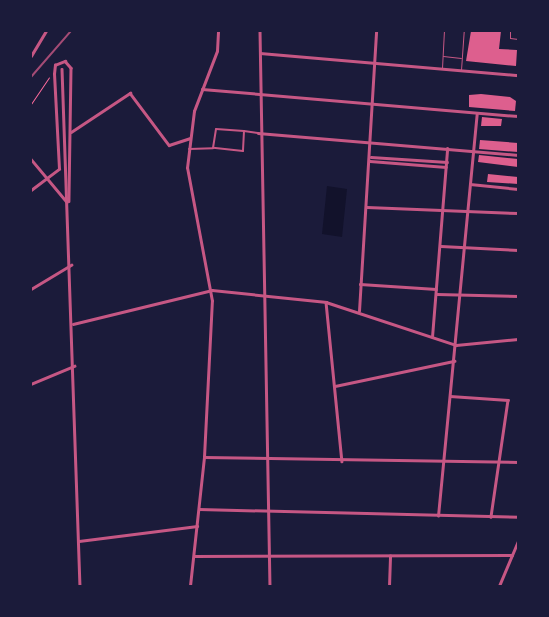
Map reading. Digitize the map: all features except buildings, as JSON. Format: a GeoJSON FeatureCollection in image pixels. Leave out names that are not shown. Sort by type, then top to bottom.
{"type":"FeatureCollection","features":[{"type":"Feature","properties":{"kind":"street"},"geometry":{"type":"LineString","coordinates":[[31,56],[46,31]]}},
{"type":"Feature","properties":{"kind":"street"},"geometry":{"type":"LineString","coordinates":[[190,586],[204,458],[212,290],[187,168],[190,138],[202,89],[217,51],[218,31]]}},
{"type":"Feature","properties":{"kind":"street"},"geometry":{"type":"LineString","coordinates":[[260,31],[261,97],[264,136],[270,586]]}},
{"type":"Feature","properties":{"kind":"street"},"geometry":{"type":"LineString","coordinates":[[359,311],[371,157],[369,142],[376,31]]}},
{"type":"Feature","properties":{"kind":"street"},"geometry":{"type":"LineString","coordinates":[[260,53],[518,75]]}},
{"type":"Feature","properties":{"kind":"street"},"geometry":{"type":"LineString","coordinates":[[31,190],[59,169],[54,74],[60,63],[71,68],[69,218]]}},
{"type":"Feature","properties":{"kind":"street"},"geometry":{"type":"LineString","coordinates":[[62,69],[71,265],[80,586]]}},
{"type":"Feature","properties":{"kind":"street"},"geometry":{"type":"LineString","coordinates":[[202,89],[261,97],[518,116]]}},
{"type":"Feature","properties":{"kind":"street"},"geometry":{"type":"LineString","coordinates":[[71,132],[130,93],[169,145],[190,138]]}},
{"type":"Feature","properties":{"kind":"street"},"geometry":{"type":"LineString","coordinates":[[438,516],[477,114]]}},
{"type":"Feature","properties":{"kind":"street"},"geometry":{"type":"LineString","coordinates":[[213,148],[216,129],[258,133],[264,136],[369,142],[518,155]]}},
{"type":"Feature","properties":{"kind":"street"},"geometry":{"type":"LineString","coordinates":[[189,148],[242,151],[244,132]]}},
{"type":"Feature","properties":{"kind":"street"},"geometry":{"type":"LineString","coordinates":[[432,336],[444,210],[447,149]]}},
{"type":"Feature","properties":{"kind":"street"},"geometry":{"type":"LineString","coordinates":[[371,157],[447,162]]}},
{"type":"Feature","properties":{"kind":"street"},"geometry":{"type":"LineString","coordinates":[[31,159],[68,203]]}},
{"type":"Feature","properties":{"kind":"street"},"geometry":{"type":"LineString","coordinates":[[370,161],[447,167]]}},
{"type":"Feature","properties":{"kind":"street"},"geometry":{"type":"LineString","coordinates":[[470,184],[518,189]]}},
{"type":"Feature","properties":{"kind":"street"},"geometry":{"type":"LineString","coordinates":[[367,207],[518,213]]}},
{"type":"Feature","properties":{"kind":"street"},"geometry":{"type":"LineString","coordinates":[[441,246],[518,250]]}},
{"type":"Feature","properties":{"kind":"street"},"geometry":{"type":"LineString","coordinates":[[31,289],[71,265]]}},
{"type":"Feature","properties":{"kind":"street"},"geometry":{"type":"LineString","coordinates":[[360,284],[437,289]]}},
{"type":"Feature","properties":{"kind":"street"},"geometry":{"type":"LineString","coordinates":[[73,324],[212,290],[326,302],[359,311],[456,345],[518,339]]}},
{"type":"Feature","properties":{"kind":"street"},"geometry":{"type":"LineString","coordinates":[[436,294],[518,296]]}},
{"type":"Feature","properties":{"kind":"street"},"geometry":{"type":"LineString","coordinates":[[326,302],[342,462]]}},
{"type":"Feature","properties":{"kind":"street"},"geometry":{"type":"LineString","coordinates":[[335,386],[454,361]]}},
{"type":"Feature","properties":{"kind":"street"},"geometry":{"type":"LineString","coordinates":[[31,384],[74,366]]}},
{"type":"Feature","properties":{"kind":"street"},"geometry":{"type":"LineString","coordinates":[[450,396],[508,400],[491,517]]}},
{"type":"Feature","properties":{"kind":"street"},"geometry":{"type":"LineString","coordinates":[[204,458],[342,462],[518,462]]}},
{"type":"Feature","properties":{"kind":"street"},"geometry":{"type":"LineString","coordinates":[[199,509],[518,517]]}},
{"type":"Feature","properties":{"kind":"street"},"geometry":{"type":"LineString","coordinates":[[79,541],[197,526]]}},
{"type":"Feature","properties":{"kind":"street"},"geometry":{"type":"LineString","coordinates":[[499,586],[518,541]]}},
{"type":"Feature","properties":{"kind":"street"},"geometry":{"type":"LineString","coordinates":[[193,556],[512,555]]}},
{"type":"Feature","properties":{"kind":"street"},"geometry":{"type":"LineString","coordinates":[[389,586],[390,556]]}},
{"type":"Feature","properties":{"kind":"lane"},"geometry":{"type":"LineString","coordinates":[[442,70],[444,31]]}},
{"type":"Feature","properties":{"kind":"lane"},"geometry":{"type":"LineString","coordinates":[[460,71],[464,31]]}},
{"type":"Feature","properties":{"kind":"lane"},"geometry":{"type":"LineString","coordinates":[[510,31],[510,38],[518,40]]}},
{"type":"Feature","properties":{"kind":"lane"},"geometry":{"type":"LineString","coordinates":[[442,56],[462,58]]}},
{"type":"Feature","properties":{"kind":"path"},"geometry":{"type":"LineString","coordinates":[[31,104],[54,74]]}},
{"type":"Feature","properties":{"kind":"shaded area"},"geometry":{"type":"Polygon","coordinates":[[[327,186],[347,189],[342,237],[322,234],[327,186]]]}},
{"type":"Feature","properties":{"kind":"railway"},"geometry":{"type":"LineString","coordinates":[[31,77],[71,31]]}}]}
